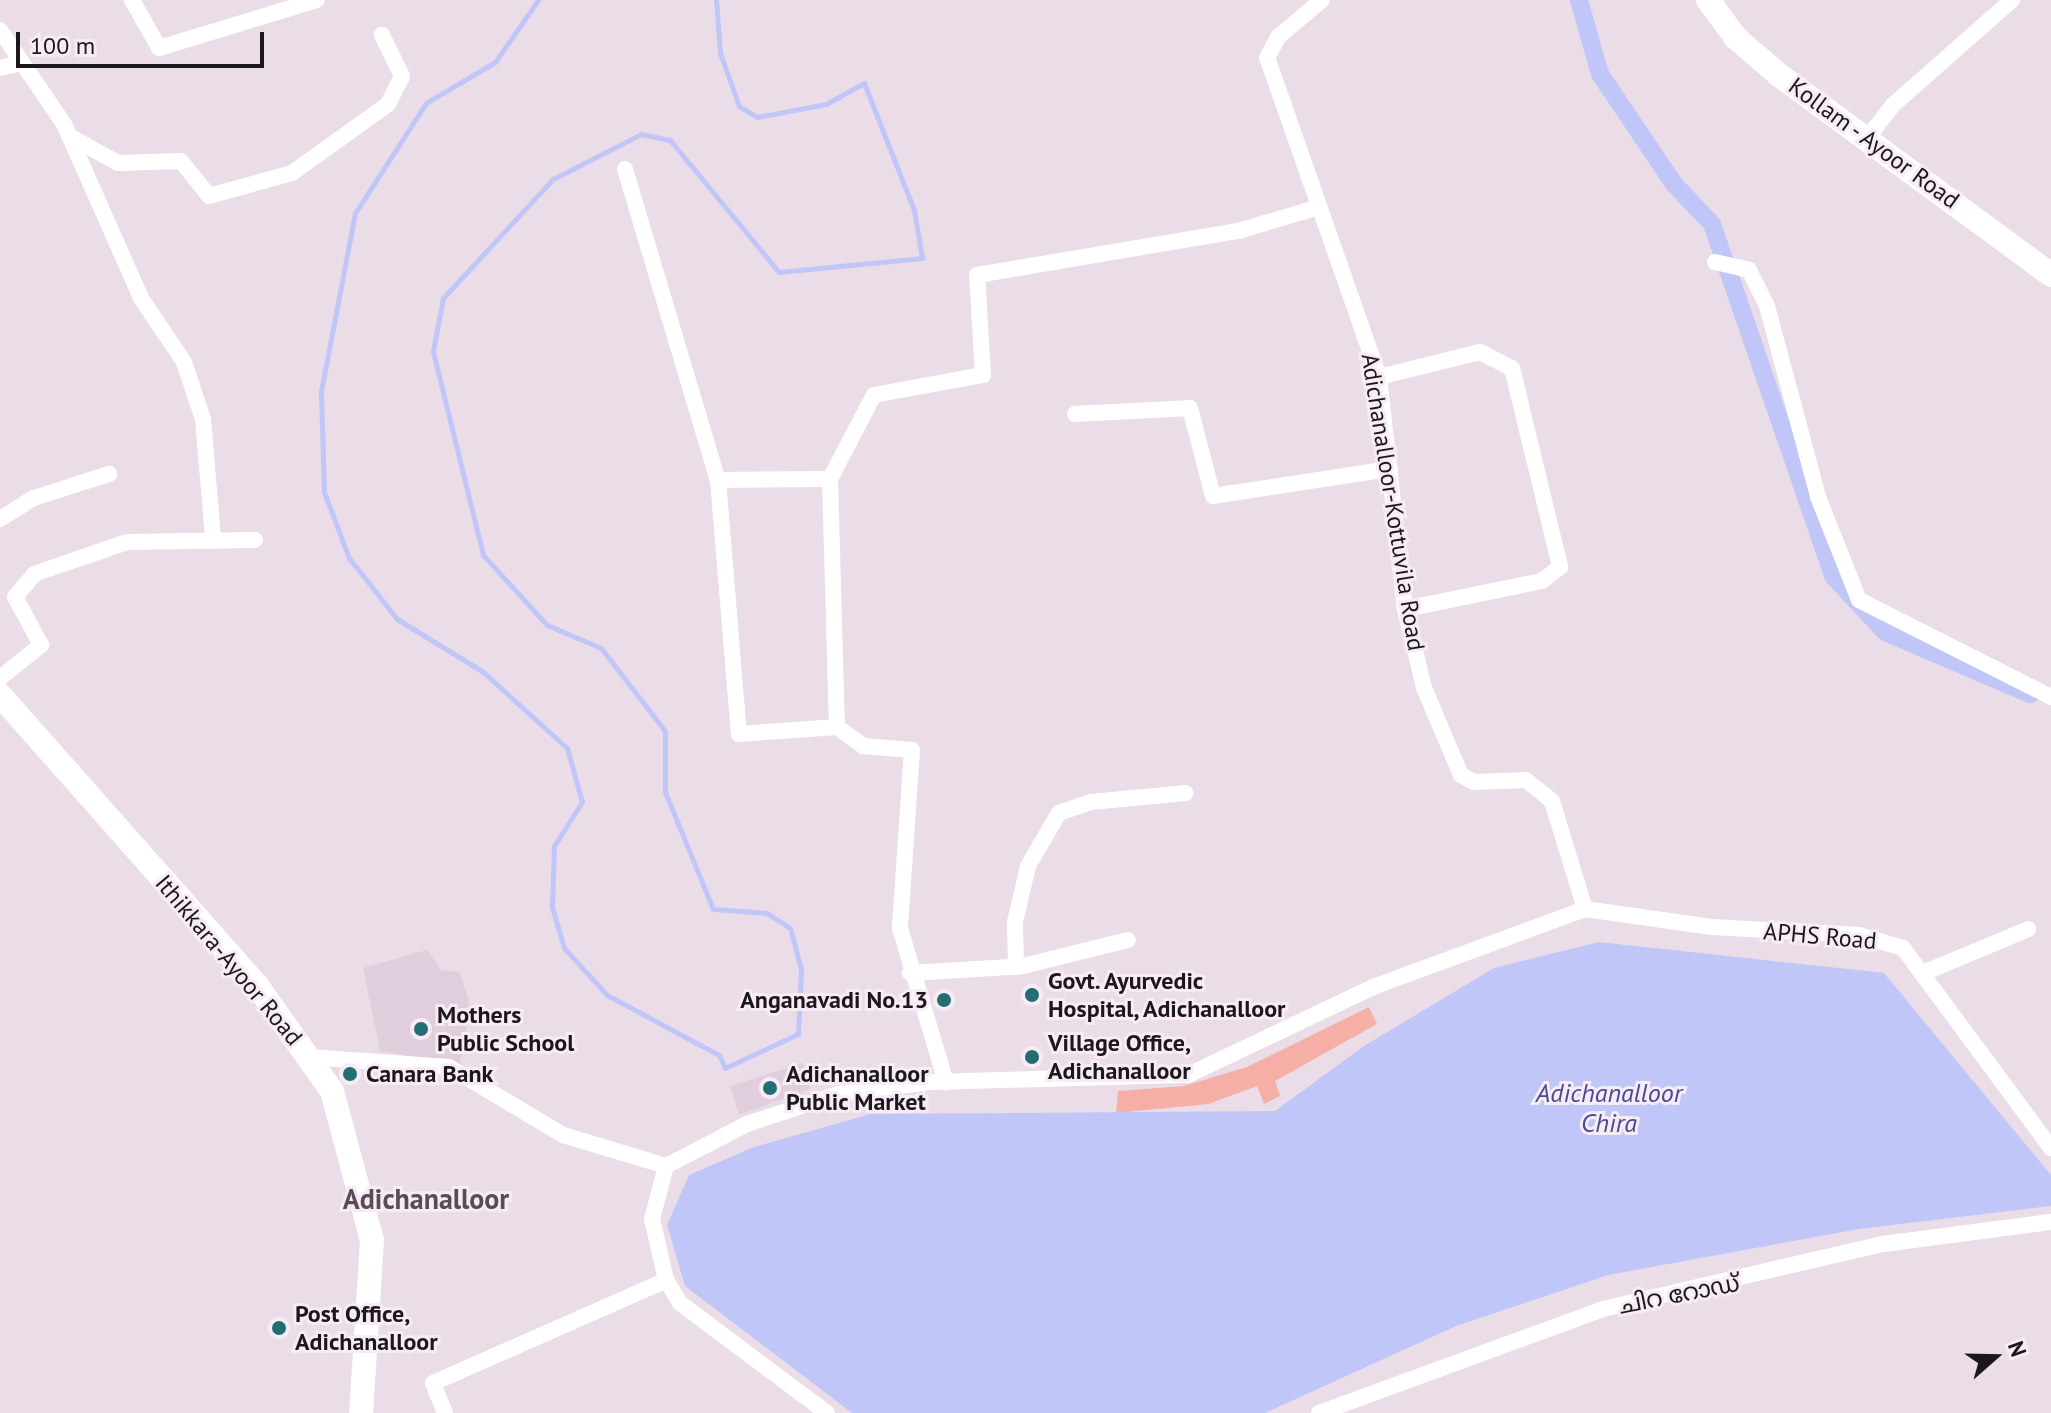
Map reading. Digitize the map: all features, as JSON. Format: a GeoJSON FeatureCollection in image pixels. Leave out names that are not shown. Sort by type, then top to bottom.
{"type":"FeatureCollection","features":[{"type":"Feature","properties":{"kind":"main road","name":"Kollam - Ayoor Road"},"geometry":{"type":"LineString","coordinates":[[1708,0],[1736,38],[1866,140],[2051,275]]}},
{"type":"Feature","properties":{"kind":"main road","name":"Ithikkara-Ayoor Road"},"geometry":{"type":"LineString","coordinates":[[0,695],[258,987],[332,1091],[372,1240],[361,1413]]}},
{"type":"Feature","properties":{"kind":"street"},"geometry":{"type":"LineString","coordinates":[[132,0],[159,48],[317,0]]}},
{"type":"Feature","properties":{"kind":"street","name":"Adichanalloor-Kottuvila Road"},"geometry":{"type":"LineString","coordinates":[[1322,0],[1278,37],[1267,58],[1379,377],[1405,609],[1450,763],[1474,782],[1526,780],[1552,801],[1585,909]]}},
{"type":"Feature","properties":{"kind":"street"},"geometry":{"type":"LineString","coordinates":[[1866,140],[1902,96],[2012,0]]}},
{"type":"Feature","properties":{"kind":"street"},"geometry":{"type":"LineString","coordinates":[[0,30],[69,136],[141,298],[184,362],[203,419],[213,539]]}},
{"type":"Feature","properties":{"kind":"street"},"geometry":{"type":"LineString","coordinates":[[69,136],[118,163],[181,161],[209,196],[292,173],[388,104],[402,76],[382,35]]}},
{"type":"Feature","properties":{"kind":"street"},"geometry":{"type":"LineString","coordinates":[[0,68],[21,63]]}},
{"type":"Feature","properties":{"kind":"street"},"geometry":{"type":"LineString","coordinates":[[625,169],[718,480],[739,734],[837,727],[863,746],[912,750],[900,897],[910,973],[946,1082]]}},
{"type":"Feature","properties":{"kind":"street"},"geometry":{"type":"LineString","coordinates":[[837,727],[830,479],[874,395],[983,375],[977,275],[1238,231],[1319,207]]}},
{"type":"Feature","properties":{"kind":"street"},"geometry":{"type":"LineString","coordinates":[[1715,262],[1749,270],[1767,306],[1818,497],[1859,600],[2051,697]]}},
{"type":"Feature","properties":{"kind":"street"},"geometry":{"type":"LineString","coordinates":[[1379,377],[1480,352],[1512,368],[1560,567],[1542,581],[1405,609]]}},
{"type":"Feature","properties":{"kind":"street"},"geometry":{"type":"LineString","coordinates":[[1075,414],[1178,405],[1194,410],[1213,496],[1390,469]]}},
{"type":"Feature","properties":{"kind":"street"},"geometry":{"type":"LineString","coordinates":[[0,519],[34,498],[109,474]]}},
{"type":"Feature","properties":{"kind":"street"},"geometry":{"type":"LineString","coordinates":[[718,480],[830,479]]}},
{"type":"Feature","properties":{"kind":"street"},"geometry":{"type":"LineString","coordinates":[[0,678],[41,645],[15,597],[23,581],[127,542],[255,540]]}},
{"type":"Feature","properties":{"kind":"street"},"geometry":{"type":"LineString","coordinates":[[1016,967],[1015,922],[1028,866],[1059,813],[1091,802],[1186,793]]}},
{"type":"Feature","properties":{"kind":"street"},"geometry":{"type":"LineString","coordinates":[[309,1057],[449,1067],[563,1135],[666,1166],[747,1124],[838,1094],[946,1082],[1188,1075],[1373,987],[1585,909]]}},
{"type":"Feature","properties":{"kind":"street","name":"APHS Road"},"geometry":{"type":"LineString","coordinates":[[1585,909],[1712,927],[1884,939],[1923,973],[2051,1148]]}},
{"type":"Feature","properties":{"kind":"street"},"geometry":{"type":"LineString","coordinates":[[1923,973],[2028,929]]}},
{"type":"Feature","properties":{"kind":"street"},"geometry":{"type":"LineString","coordinates":[[910,973],[1016,967],[1128,940]]}},
{"type":"Feature","properties":{"kind":"street"},"geometry":{"type":"LineString","coordinates":[[666,1166],[652,1219],[666,1280],[695,1317],[827,1413]]}},
{"type":"Feature","properties":{"kind":"street","name":"ചിറ റോഡ്"},"geometry":{"type":"LineString","coordinates":[[1319,1413],[1603,1309],[1883,1244],[2051,1222]]}},
{"type":"Feature","properties":{"kind":"street"},"geometry":{"type":"LineString","coordinates":[[445,1413],[433,1383],[666,1280]]}},
{"type":"Feature","properties":{"kind":"shaded area","name":"Mothers Public School"},"geometry":{"type":"Polygon","coordinates":[[[427,950],[441,970],[460,972],[470,1006],[460,1066],[380,1051],[363,968],[427,950]]]}},
{"type":"Feature","properties":{"kind":"shaded area"},"geometry":{"type":"Polygon","coordinates":[[[1369,1007],[1377,1024],[1275,1081],[1280,1096],[1264,1104],[1257,1086],[1208,1104],[1116,1113],[1118,1091],[1184,1086],[1247,1067],[1369,1007]]]}},
{"type":"Feature","properties":{"kind":"shaded area","name":"Adichanalloor Public Market"},"geometry":{"type":"Polygon","coordinates":[[[803,1063],[810,1089],[739,1115],[730,1086],[803,1063]]]}},
{"type":"Feature","properties":{"kind":"water","name":"Adichanalloor Chira"},"geometry":{"type":"Polygon","coordinates":[[[1599,942],[1884,973],[2051,1175],[2051,1206],[1859,1229],[1608,1275],[1456,1326],[1265,1413],[852,1413],[685,1286],[667,1225],[689,1175],[754,1147],[871,1114],[1275,1111],[1364,1046],[1494,968],[1599,942]]]}},
{"type":"Feature","properties":{"kind":"waterway"},"geometry":{"type":"LineString","coordinates":[[538,0],[495,62],[426,103],[355,213],[321,392],[324,492],[349,558],[397,619],[482,671],[567,748],[582,802],[554,846],[552,907],[564,948],[607,995],[719,1055],[725,1068],[798,1034],[801,969],[790,928],[767,913],[713,909],[665,792],[665,731],[601,648],[547,625],[483,555],[433,351],[443,298],[553,179],[641,134],[670,140],[779,272],[922,258],[914,210],[864,83],[826,104],[757,117],[739,106],[720,53],[716,0]]}},
{"type":"Feature","properties":{"kind":"waterway"},"geometry":{"type":"LineString","coordinates":[[1579,0],[1600,74],[1674,184],[1712,224],[1833,576],[1885,632],[2030,694]]}},
{"type":"Feature","properties":{"kind":"place","name":"Govt. Ayurvedic Hospital, Adichanalloor"},"geometry":{"type":"Point","coordinates":[1032,995]}},
{"type":"Feature","properties":{"kind":"place","name":"Anganavadi No.13"},"geometry":{"type":"Point","coordinates":[944,1000]}},
{"type":"Feature","properties":{"kind":"place","name":"Mothers Public School"},"geometry":{"type":"Point","coordinates":[421,1029]}},
{"type":"Feature","properties":{"kind":"place","name":"Village Office, Adichanalloor"},"geometry":{"type":"Point","coordinates":[1032,1057]}},
{"type":"Feature","properties":{"kind":"place","name":"Canara Bank"},"geometry":{"type":"Point","coordinates":[350,1074]}},
{"type":"Feature","properties":{"kind":"place","name":"Adichanalloor Public Market"},"geometry":{"type":"Point","coordinates":[770,1088]}},
{"type":"Feature","properties":{"kind":"place","name":"Post Office, Adichanalloor"},"geometry":{"type":"Point","coordinates":[279,1328]}},
{"type":"Feature","properties":{"kind":"district","name":"Adichanalloor"},"geometry":{"type":"Point","coordinates":[426,1199]}}]}
